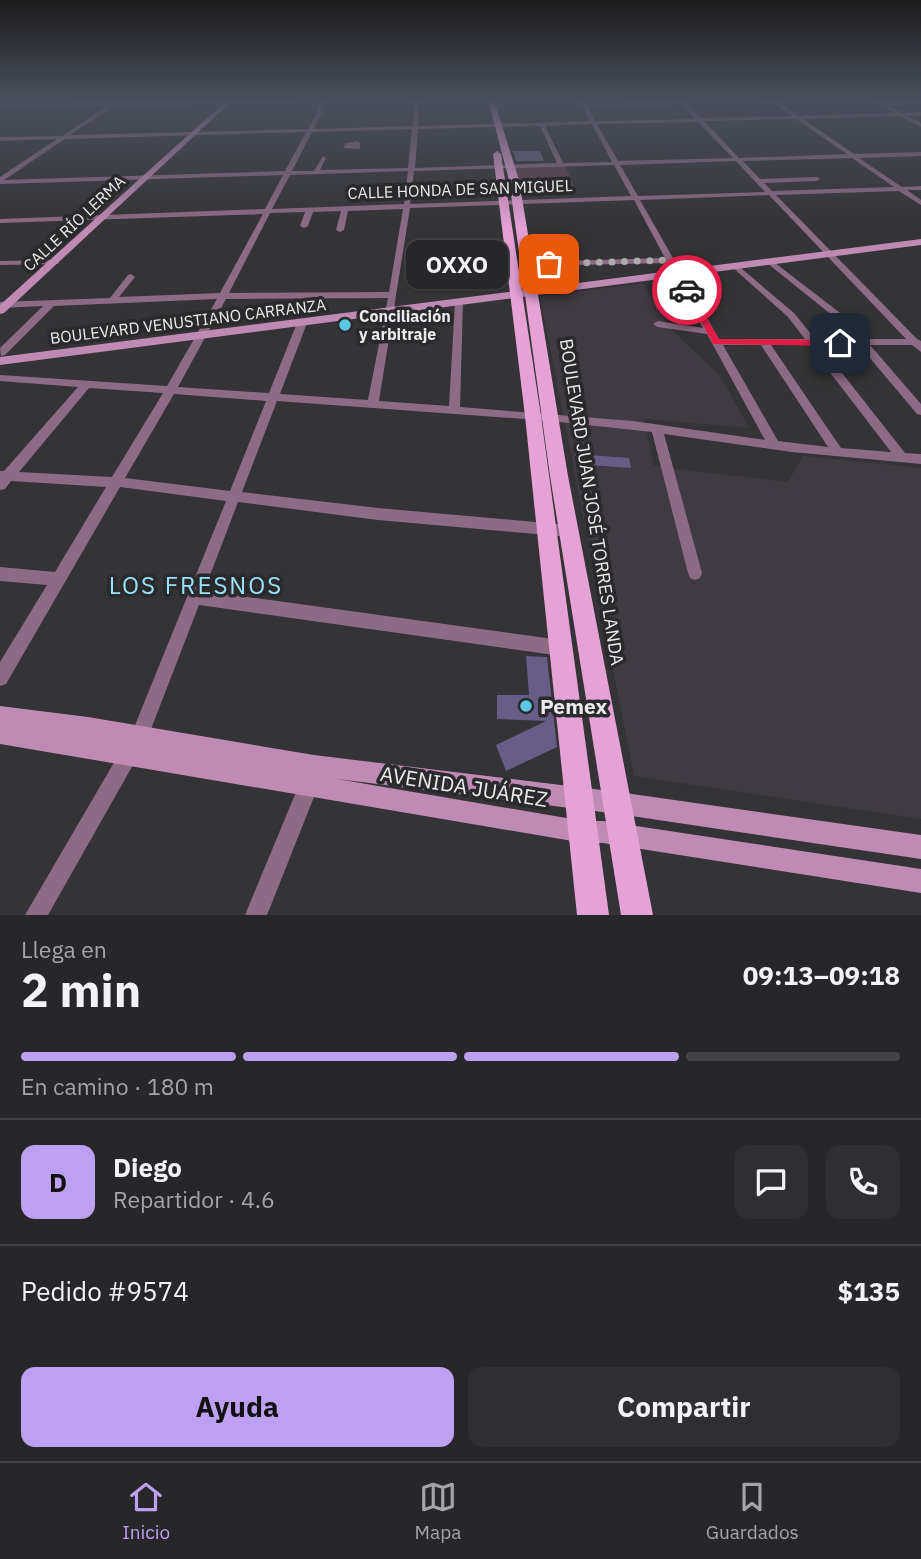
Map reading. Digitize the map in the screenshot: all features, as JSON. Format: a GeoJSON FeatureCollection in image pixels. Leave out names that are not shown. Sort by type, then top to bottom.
{"type":"FeatureCollection","features":[{"type":"Feature","properties":{"kind":"main road","name":"CALLE RÍO LERMA"},"geometry":{"type":"LineString","coordinates":[[2,307],[182,143]]}},
{"type":"Feature","properties":{"kind":"main road","name":"BOULEVARD JUAN JOSÉ TORRES LANDA"},"geometry":{"type":"LineString","coordinates":[[496,143],[504,201],[551,417],[637,915]]}},
{"type":"Feature","properties":{"kind":"main road","name":"BOULEVARD JUAN JOSÉ TORRES LANDA"},"geometry":{"type":"LineString","coordinates":[[501,143],[511,165],[527,264],[523,291],[533,416],[593,915]]}},
{"type":"Feature","properties":{"kind":"main road","name":"BOULEVARD VENUSTIANO CARRANZA"},"geometry":{"type":"LineString","coordinates":[[674,267],[770,261],[921,235]]}},
{"type":"Feature","properties":{"kind":"main road","name":"BOULEVARD VENUSTIANO CARRANZA"},"geometry":{"type":"LineString","coordinates":[[204,331],[302,323],[391,303],[459,302],[674,267],[921,242]]}},
{"type":"Feature","properties":{"kind":"main road","name":"BOULEVARD VENUSTIANO CARRANZA"},"geometry":{"type":"LineString","coordinates":[[0,356],[204,331],[391,303],[523,291]]}},
{"type":"Feature","properties":{"kind":"main road","name":"AVENIDA JUÁREZ"},"geometry":{"type":"LineString","coordinates":[[0,716],[308,787],[584,832],[624,835],[921,881]]}},
{"type":"Feature","properties":{"kind":"main road","name":"AVENIDA JUÁREZ"},"geometry":{"type":"LineString","coordinates":[[0,734],[136,746],[618,803],[921,847]]}},
{"type":"Feature","properties":{"kind":"street"},"geometry":{"type":"LineString","coordinates":[[0,181],[58,143]]}},
{"type":"Feature","properties":{"kind":"street"},"geometry":{"type":"LineString","coordinates":[[0,678],[204,331],[302,143]]}},
{"type":"Feature","properties":{"kind":"street"},"geometry":{"type":"LineString","coordinates":[[373,405],[408,205],[415,143]]}},
{"type":"Feature","properties":{"kind":"street"},"geometry":{"type":"LineString","coordinates":[[551,143],[561,163]]}},
{"type":"Feature","properties":{"kind":"street"},"geometry":{"type":"LineString","coordinates":[[604,143],[773,444]]}},
{"type":"Feature","properties":{"kind":"street"},"geometry":{"type":"LineString","coordinates":[[722,143],[919,345]]}},
{"type":"Feature","properties":{"kind":"street"},"geometry":{"type":"LineString","coordinates":[[835,143],[921,200]]}},
{"type":"Feature","properties":{"kind":"street"},"geometry":{"type":"LineString","coordinates":[[0,181],[142,179],[561,163],[921,154]]}},
{"type":"Feature","properties":{"kind":"street"},"geometry":{"type":"LineString","coordinates":[[316,172],[323,158]]}},
{"type":"Feature","properties":{"kind":"street"},"geometry":{"type":"LineString","coordinates":[[759,180],[817,179]]}},
{"type":"Feature","properties":{"kind":"street","name":"CALLE HONDA DE SAN MIGUEL"},"geometry":{"type":"LineString","coordinates":[[0,221],[921,188]]}},
{"type":"Feature","properties":{"kind":"street"},"geometry":{"type":"LineString","coordinates":[[340,230],[345,208]]}},
{"type":"Feature","properties":{"kind":"street"},"geometry":{"type":"LineString","coordinates":[[304,226],[310,209]]}},
{"type":"Feature","properties":{"kind":"street"},"geometry":{"type":"LineString","coordinates":[[0,263],[55,261]]}},
{"type":"Feature","properties":{"kind":"street"},"geometry":{"type":"LineString","coordinates":[[770,261],[831,309],[864,343],[921,411]]}},
{"type":"Feature","properties":{"kind":"street"},"geometry":{"type":"LineString","coordinates":[[527,264],[674,267]]}},
{"type":"Feature","properties":{"kind":"street"},"geometry":{"type":"LineString","coordinates":[[735,265],[783,306],[816,343],[901,456]]}},
{"type":"Feature","properties":{"kind":"street"},"geometry":{"type":"LineString","coordinates":[[112,301],[131,277]]}},
{"type":"Feature","properties":{"kind":"street"},"geometry":{"type":"LineString","coordinates":[[2,307],[223,296],[391,303]]}},
{"type":"Feature","properties":{"kind":"street"},"geometry":{"type":"LineString","coordinates":[[454,411],[459,302]]}},
{"type":"Feature","properties":{"kind":"street"},"geometry":{"type":"LineString","coordinates":[[0,356],[51,303]]}},
{"type":"Feature","properties":{"kind":"street"},"geometry":{"type":"LineString","coordinates":[[36,915],[136,746],[270,398],[302,323]]}},
{"type":"Feature","properties":{"kind":"street"},"geometry":{"type":"LineString","coordinates":[[658,324],[714,337],[765,343],[919,345]]}},
{"type":"Feature","properties":{"kind":"street"},"geometry":{"type":"LineString","coordinates":[[765,343],[836,449]]}},
{"type":"Feature","properties":{"kind":"street"},"geometry":{"type":"LineString","coordinates":[[0,390],[6,378],[551,417],[921,459]]}},
{"type":"Feature","properties":{"kind":"street"},"geometry":{"type":"LineString","coordinates":[[2,479],[86,384]]}},
{"type":"Feature","properties":{"kind":"street"},"geometry":{"type":"LineString","coordinates":[[657,430],[695,573]]}},
{"type":"Feature","properties":{"kind":"street"},"geometry":{"type":"LineString","coordinates":[[2,479],[116,482],[355,511],[569,531]]}},
{"type":"Feature","properties":{"kind":"street"},"geometry":{"type":"LineString","coordinates":[[0,574],[58,579]]}},
{"type":"Feature","properties":{"kind":"street"},"geometry":{"type":"LineString","coordinates":[[195,597],[561,648]]}},
{"type":"Feature","properties":{"kind":"street"},"geometry":{"type":"LineString","coordinates":[[256,915],[308,787]]}},
{"type":"Feature","properties":{"kind":"shaded area"},"geometry":{"type":"Polygon","coordinates":[[[564,164],[575,188],[564,189],[564,192],[522,194],[514,166],[564,164]]]}},
{"type":"Feature","properties":{"kind":"shaded area"},"geometry":{"type":"Polygon","coordinates":[[[643,283],[667,325],[721,377],[749,428],[644,419],[654,466],[788,482],[803,456],[921,468],[921,819],[634,776],[540,297],[643,283]]]}},
{"type":"Feature","properties":{"kind":"building"},"geometry":{"type":"Polygon","coordinates":[[[513,151],[540,151],[544,161],[516,161],[513,151]]]}},
{"type":"Feature","properties":{"kind":"building"},"geometry":{"type":"Polygon","coordinates":[[[575,454],[629,458],[631,468],[576,464],[575,454]]]}},
{"type":"Feature","properties":{"kind":"building","name":"Pemex"},"geometry":{"type":"Polygon","coordinates":[[[526,656],[547,657],[557,747],[506,771],[496,745],[546,721],[497,719],[497,695],[529,695],[526,656]]]}},
{"type":"Feature","properties":{"kind":"way so far"},"geometry":{"type":"LineString","coordinates":[[549,264],[671,260],[687,290]]}},
{"type":"Feature","properties":{"kind":"place","name":"OXXO"},"geometry":{"type":"Point","coordinates":[549,264]}},
{"type":"Feature","properties":{"kind":"place","name":"Conciliación y arbitraje"},"geometry":{"type":"Point","coordinates":[345,325]}},
{"type":"Feature","properties":{"kind":"place","name":"Pemex"},"geometry":{"type":"Point","coordinates":[526,706]}},
{"type":"Feature","properties":{"kind":"district","name":"LOS FRESNOS"},"geometry":{"type":"Point","coordinates":[196,585]}},
{"type":"Feature","properties":{"kind":"route"},"geometry":{"type":"LineString","coordinates":[[687,290],[716,342],[840,343]]}}]}
